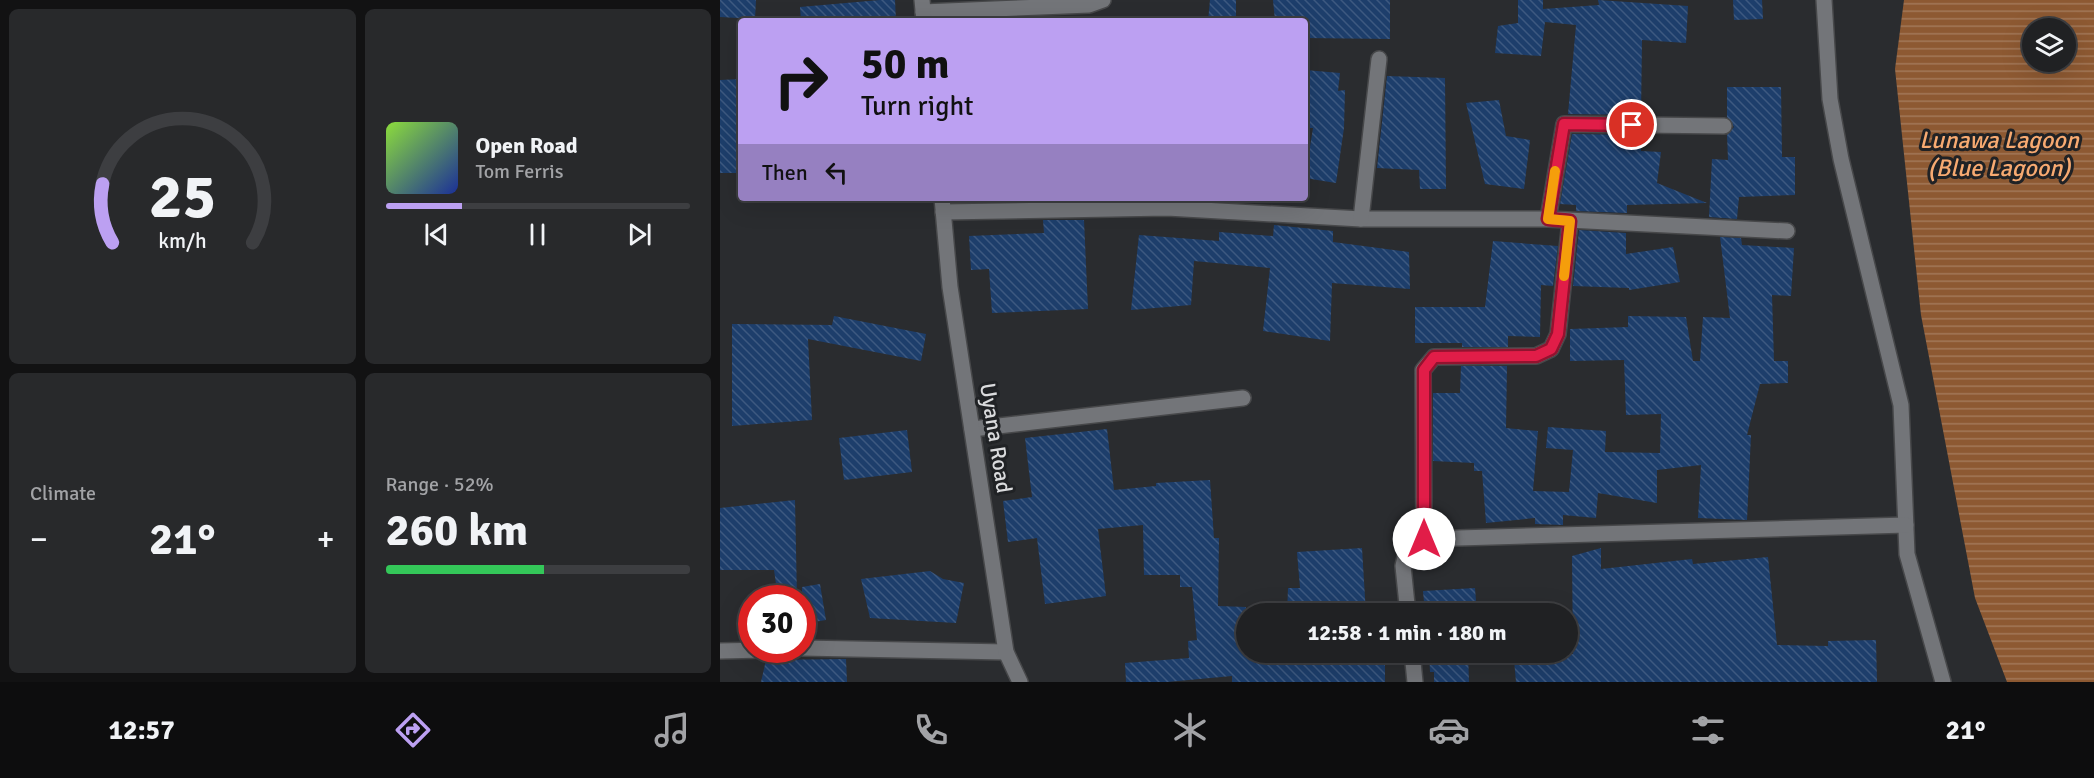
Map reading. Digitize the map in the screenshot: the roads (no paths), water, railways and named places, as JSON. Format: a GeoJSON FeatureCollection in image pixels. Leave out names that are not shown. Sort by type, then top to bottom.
{"type":"FeatureCollection","features":[{"type":"Feature","properties":{"kind":"street"},"geometry":{"type":"LineString","coordinates":[[923,11],[1089,5],[1103,0]]}},
{"type":"Feature","properties":{"kind":"street"},"geometry":{"type":"LineString","coordinates":[[1824,0],[1830,99],[1841,159],[1901,405],[1907,554],[1943,682]]}},
{"type":"Feature","properties":{"kind":"street"},"geometry":{"type":"LineString","coordinates":[[1360,219],[1379,59]]}},
{"type":"Feature","properties":{"kind":"street"},"geometry":{"type":"LineString","coordinates":[[1548,219],[1564,124],[1724,126]]}},
{"type":"Feature","properties":{"kind":"street"},"geometry":{"type":"LineString","coordinates":[[943,205],[1167,203],[1360,219],[1548,219],[1787,231]]}},
{"type":"Feature","properties":{"kind":"street","name":"Uyana Road"},"geometry":{"type":"LineString","coordinates":[[943,205],[950,287],[1006,652],[1020,682]]}},
{"type":"Feature","properties":{"kind":"street"},"geometry":{"type":"LineString","coordinates":[[1424,539],[1424,370],[1434,357],[1536,356],[1551,349],[1558,334],[1570,221]]}},
{"type":"Feature","properties":{"kind":"street"},"geometry":{"type":"LineString","coordinates":[[972,429],[1243,398]]}},
{"type":"Feature","properties":{"kind":"street"},"geometry":{"type":"LineString","coordinates":[[1407,603],[1403,566],[1408,544],[1424,539],[1906,525]]}},
{"type":"Feature","properties":{"kind":"street"},"geometry":{"type":"LineString","coordinates":[[816,648],[1006,652]]}},
{"type":"Feature","properties":{"kind":"street"},"geometry":{"type":"LineString","coordinates":[[720,651],[738,651]]}},
{"type":"Feature","properties":{"kind":"street"},"geometry":{"type":"LineString","coordinates":[[1413,663],[1415,682]]}},
{"type":"Feature","properties":{"kind":"water","name":"Lunawa Lagoon (Blue Lagoon)"},"geometry":{"type":"Polygon","coordinates":[[[1904,0],[2094,0],[2094,682],[2007,682],[1975,598],[1921,315],[1895,69],[1904,0]]]}}]}
